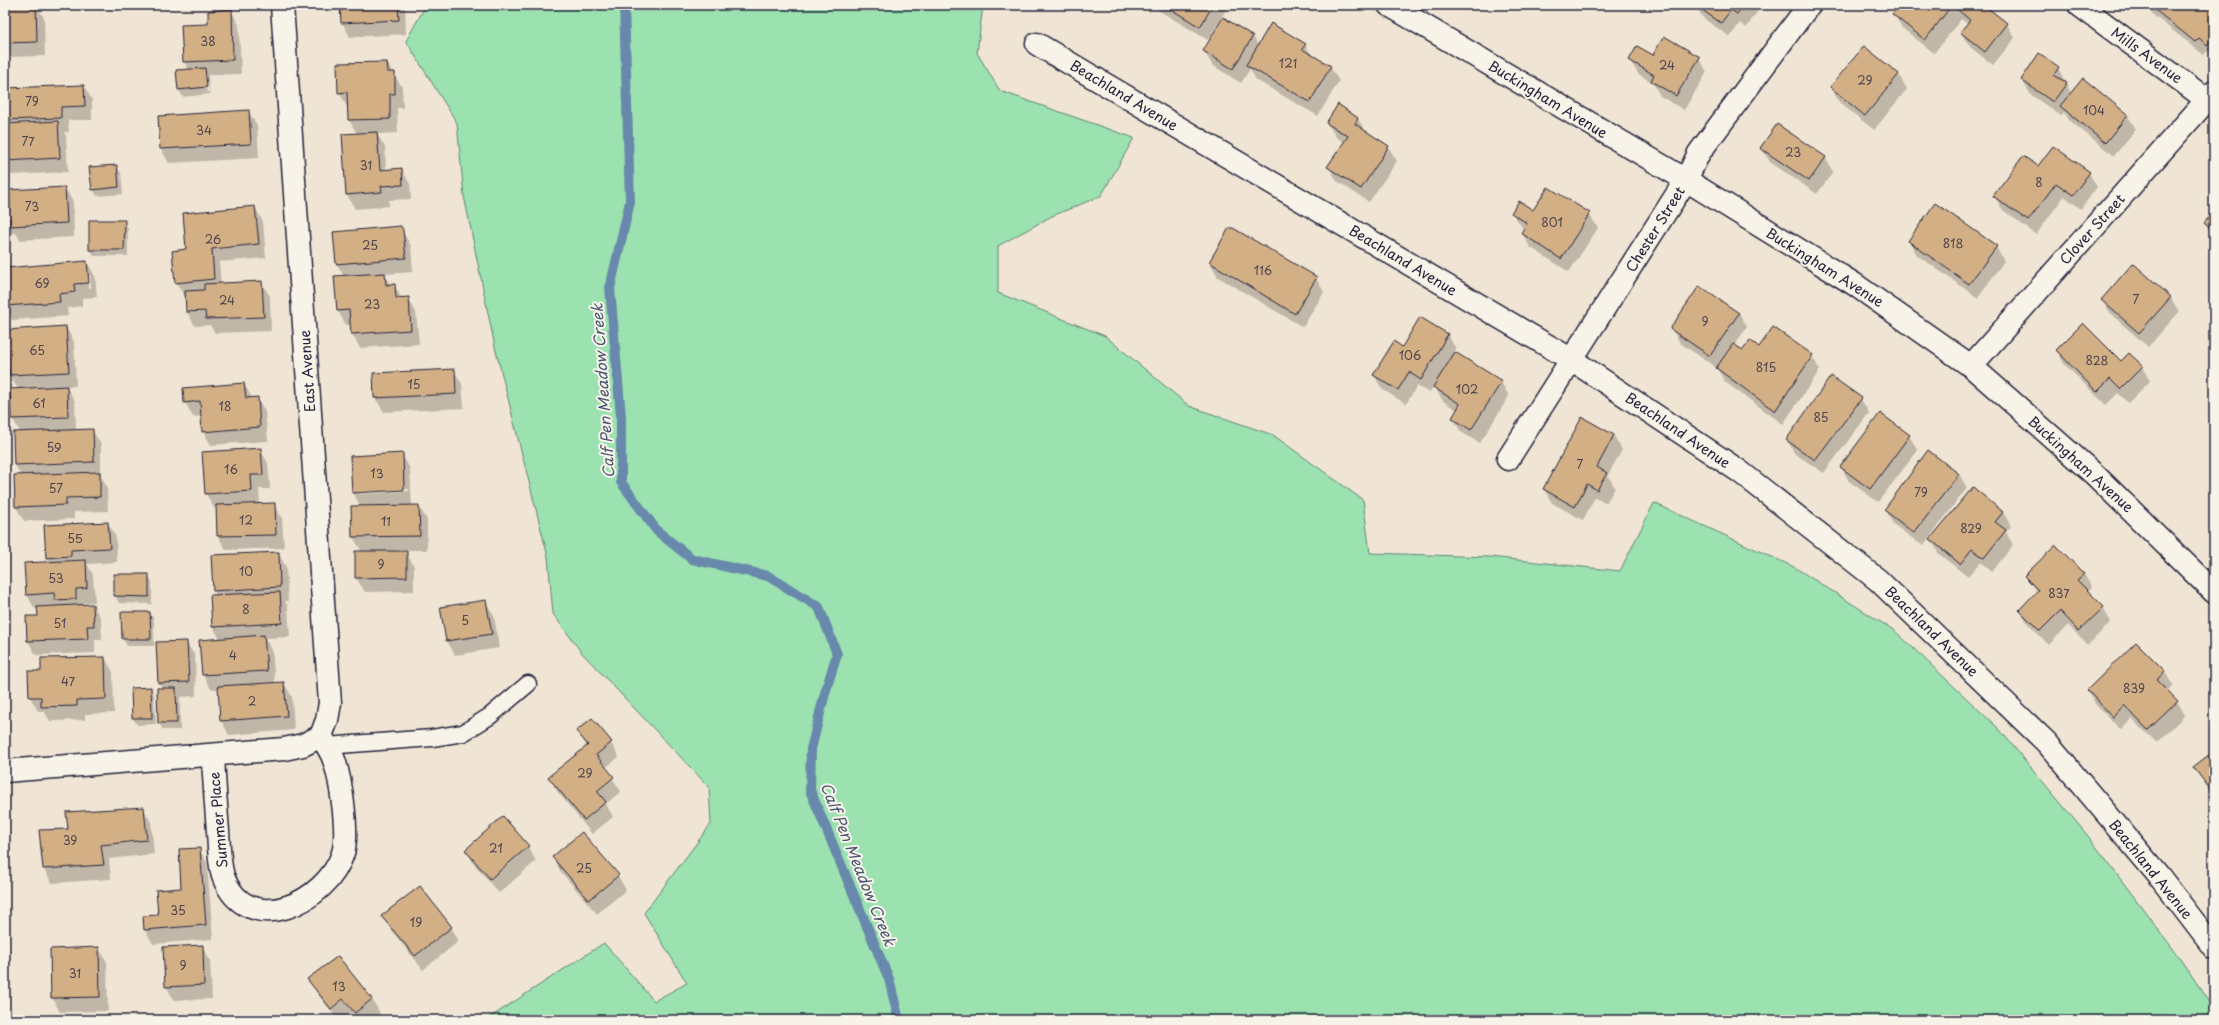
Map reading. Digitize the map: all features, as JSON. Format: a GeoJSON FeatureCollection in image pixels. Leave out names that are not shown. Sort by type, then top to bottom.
{"type":"FeatureCollection","features":[{"type":"Feature","properties":{"kind":"street","name":"East Avenue"},"geometry":{"type":"LineString","coordinates":[[282,5],[330,703],[324,741]]}},
{"type":"Feature","properties":{"kind":"street","name":"Buckingham Avenue"},"geometry":{"type":"LineString","coordinates":[[1389,5],[1686,180],[1854,284],[1971,366],[2094,474],[2214,592]]}},
{"type":"Feature","properties":{"kind":"street","name":"Chester Street"},"geometry":{"type":"LineString","coordinates":[[1508,459],[1686,180],[1699,153],[1809,5]]}},
{"type":"Feature","properties":{"kind":"street","name":"Mills Avenue"},"geometry":{"type":"LineString","coordinates":[[2078,5],[2212,99]]}},
{"type":"Feature","properties":{"kind":"street","name":"Beachland Avenue"},"geometry":{"type":"LineString","coordinates":[[1037,44],[1572,360],[1739,471],[1878,580],[2047,743],[2159,876],[2214,948]]}},
{"type":"Feature","properties":{"kind":"street","name":"Clover Street"},"geometry":{"type":"LineString","coordinates":[[1971,366],[2212,99]]}},
{"type":"Feature","properties":{"kind":"street","name":"Summer Place"},"geometry":{"type":"LineString","coordinates":[[5,771],[284,749],[324,741],[334,759],[340,788],[345,829],[343,853],[334,869],[318,890],[293,905],[271,911],[252,909],[235,897],[223,876],[219,845],[213,755]]}},
{"type":"Feature","properties":{"kind":"lane"},"geometry":{"type":"LineString","coordinates":[[324,741],[432,738],[463,732],[490,716],[528,684]]}},
{"type":"Feature","properties":{"kind":"green space"},"geometry":{"type":"Polygon","coordinates":[[[426,5],[983,5],[977,53],[1000,91],[1134,138],[1101,196],[1052,216],[998,246],[998,293],[1105,336],[1189,406],[1273,435],[1363,500],[1370,553],[1490,557],[1620,571],[1654,503],[1794,567],[1895,631],[1999,729],[2088,836],[2180,958],[2214,1009],[2214,1020],[486,1020],[604,943],[654,1001],[687,983],[644,913],[711,824],[709,787],[582,653],[553,614],[548,557],[495,347],[464,196],[457,123],[406,41],[426,5]]]}},
{"type":"Feature","properties":{"kind":"building"},"geometry":{"type":"Polygon","coordinates":[[[5,5],[36,5],[37,42],[5,43],[5,5]]]}},
{"type":"Feature","properties":{"kind":"building"},"geometry":{"type":"Polygon","coordinates":[[[340,5],[398,5],[399,20],[341,23],[340,5]]]}},
{"type":"Feature","properties":{"kind":"building"},"geometry":{"type":"Polygon","coordinates":[[[1164,5],[1213,5],[1200,27],[1164,5]]]}},
{"type":"Feature","properties":{"kind":"building"},"geometry":{"type":"Polygon","coordinates":[[[1695,5],[1744,5],[1737,14],[1731,10],[1721,23],[1695,5]]]}},
{"type":"Feature","properties":{"kind":"building"},"geometry":{"type":"Polygon","coordinates":[[[1900,5],[1952,5],[1925,40],[1892,14],[1900,5]]]}},
{"type":"Feature","properties":{"kind":"building"},"geometry":{"type":"Polygon","coordinates":[[[1952,5],[1984,5],[2007,23],[1985,52],[1960,32],[1970,20],[1952,5]]]}},
{"type":"Feature","properties":{"kind":"building"},"geometry":{"type":"Polygon","coordinates":[[[2149,5],[2206,5],[2214,11],[2214,19],[2212,22],[2214,24],[2214,36],[2207,45],[2199,38],[2195,42],[2149,5]]]}},
{"type":"Feature","properties":{"kind":"building"},"geometry":{"type":"Polygon","coordinates":[[[232,9],[233,60],[183,62],[181,25],[208,24],[208,11],[232,9]]]}},
{"type":"Feature","properties":{"kind":"building"},"geometry":{"type":"Polygon","coordinates":[[[1223,17],[1253,36],[1233,69],[1203,51],[1223,17]]]}},
{"type":"Feature","properties":{"kind":"building"},"geometry":{"type":"Polygon","coordinates":[[[1271,23],[1306,44],[1302,49],[1331,66],[1310,102],[1246,65],[1271,23]]]}},
{"type":"Feature","properties":{"kind":"building"},"geometry":{"type":"Polygon","coordinates":[[[1664,36],[1700,57],[1676,96],[1651,81],[1654,75],[1629,60],[1637,46],[1653,55],[1664,36]]]}},
{"type":"Feature","properties":{"kind":"building"},"geometry":{"type":"Polygon","coordinates":[[[1864,46],[1899,74],[1865,116],[1830,87],[1864,46]]]}},
{"type":"Feature","properties":{"kind":"building"},"geometry":{"type":"Polygon","coordinates":[[[2039,53],[2059,67],[2054,75],[2067,83],[2053,102],[2021,80],[2039,53]]]}},
{"type":"Feature","properties":{"kind":"building"},"geometry":{"type":"Polygon","coordinates":[[[387,62],[388,72],[395,72],[395,94],[390,94],[390,119],[348,120],[347,92],[338,93],[337,63],[387,62]]]}},
{"type":"Feature","properties":{"kind":"building"},"geometry":{"type":"Polygon","coordinates":[[[205,68],[207,87],[178,90],[176,70],[205,68]]]}},
{"type":"Feature","properties":{"kind":"building"},"geometry":{"type":"Polygon","coordinates":[[[2083,78],[2128,115],[2105,143],[2060,106],[2083,78]]]}},
{"type":"Feature","properties":{"kind":"building"},"geometry":{"type":"Polygon","coordinates":[[[84,85],[85,106],[61,107],[61,118],[5,120],[5,88],[84,85]]]}},
{"type":"Feature","properties":{"kind":"building"},"geometry":{"type":"Polygon","coordinates":[[[1338,104],[1358,118],[1355,124],[1389,146],[1361,189],[1327,167],[1348,136],[1326,123],[1338,104]]]}},
{"type":"Feature","properties":{"kind":"building"},"geometry":{"type":"Polygon","coordinates":[[[249,110],[251,144],[160,149],[158,116],[249,110]]]}},
{"type":"Feature","properties":{"kind":"building"},"geometry":{"type":"Polygon","coordinates":[[[58,121],[60,158],[5,161],[5,124],[58,121]]]}},
{"type":"Feature","properties":{"kind":"building"},"geometry":{"type":"Polygon","coordinates":[[[1777,124],[1826,157],[1809,181],[1760,148],[1777,124]]]}},
{"type":"Feature","properties":{"kind":"building"},"geometry":{"type":"Polygon","coordinates":[[[377,132],[380,170],[402,168],[403,185],[381,186],[382,192],[346,195],[342,134],[377,132]]]}},
{"type":"Feature","properties":{"kind":"building"},"geometry":{"type":"Polygon","coordinates":[[[2053,146],[2090,172],[2073,195],[2056,183],[2028,221],[1993,196],[2023,156],[2038,166],[2053,146]]]}},
{"type":"Feature","properties":{"kind":"building"},"geometry":{"type":"Polygon","coordinates":[[[117,165],[119,187],[92,190],[89,167],[117,165]]]}},
{"type":"Feature","properties":{"kind":"building"},"geometry":{"type":"Polygon","coordinates":[[[65,187],[67,223],[10,226],[10,219],[5,219],[5,194],[9,194],[8,190],[65,187]]]}},
{"type":"Feature","properties":{"kind":"building"},"geometry":{"type":"Polygon","coordinates":[[[1548,187],[1590,213],[1561,259],[1521,233],[1527,223],[1511,213],[1519,201],[1533,210],[1548,187]]]}},
{"type":"Feature","properties":{"kind":"building"},"geometry":{"type":"Polygon","coordinates":[[[1935,203],[1997,246],[1969,284],[1908,241],[1935,203]]]}},
{"type":"Feature","properties":{"kind":"building"},"geometry":{"type":"Polygon","coordinates":[[[255,206],[259,244],[212,249],[214,279],[175,283],[172,251],[186,249],[183,213],[255,206]]]}},
{"type":"Feature","properties":{"kind":"building"},"geometry":{"type":"Polygon","coordinates":[[[2214,211],[2214,232],[2204,223],[2214,211]]]}},
{"type":"Feature","properties":{"kind":"building"},"geometry":{"type":"Polygon","coordinates":[[[89,220],[125,220],[124,250],[89,250],[89,220]]]}},
{"type":"Feature","properties":{"kind":"building"},"geometry":{"type":"Polygon","coordinates":[[[401,226],[403,230],[406,258],[336,264],[333,232],[401,226]]]}},
{"type":"Feature","properties":{"kind":"building"},"geometry":{"type":"Polygon","coordinates":[[[1229,228],[1233,228],[1317,277],[1295,314],[1209,262],[1229,228]]]}},
{"type":"Feature","properties":{"kind":"building"},"geometry":{"type":"Polygon","coordinates":[[[87,261],[89,283],[74,284],[75,292],[59,294],[60,302],[5,306],[5,268],[87,261]]]}},
{"type":"Feature","properties":{"kind":"building"},"geometry":{"type":"Polygon","coordinates":[[[2133,263],[2171,297],[2139,333],[2101,300],[2133,263]]]}},
{"type":"Feature","properties":{"kind":"building"},"geometry":{"type":"Polygon","coordinates":[[[385,273],[386,285],[395,284],[396,298],[409,297],[411,330],[351,334],[349,310],[337,311],[334,276],[385,273]]]}},
{"type":"Feature","properties":{"kind":"building"},"geometry":{"type":"Polygon","coordinates":[[[262,281],[264,317],[206,319],[205,311],[186,312],[185,291],[204,290],[204,284],[262,281]]]}},
{"type":"Feature","properties":{"kind":"building"},"geometry":{"type":"Polygon","coordinates":[[[1699,286],[1739,313],[1710,356],[1670,329],[1699,286]]]}},
{"type":"Feature","properties":{"kind":"building"},"geometry":{"type":"Polygon","coordinates":[[[1420,317],[1448,334],[1421,380],[1409,372],[1398,390],[1373,375],[1394,341],[1402,347],[1420,317]]]}},
{"type":"Feature","properties":{"kind":"building"},"geometry":{"type":"Polygon","coordinates":[[[2083,323],[2121,361],[2129,353],[2143,366],[2120,389],[2110,379],[2097,392],[2056,350],[2083,323]]]}},
{"type":"Feature","properties":{"kind":"building"},"geometry":{"type":"Polygon","coordinates":[[[66,326],[69,372],[9,375],[6,330],[66,326]]]}},
{"type":"Feature","properties":{"kind":"building"},"geometry":{"type":"Polygon","coordinates":[[[1773,327],[1813,355],[1775,411],[1716,368],[1733,344],[1743,350],[1750,340],[1759,347],[1773,327]]]}},
{"type":"Feature","properties":{"kind":"building"},"geometry":{"type":"Polygon","coordinates":[[[1455,352],[1502,381],[1471,430],[1452,418],[1460,404],[1433,387],[1455,352]]]}},
{"type":"Feature","properties":{"kind":"building"},"geometry":{"type":"Polygon","coordinates":[[[455,369],[456,394],[374,398],[373,373],[455,369]]]}},
{"type":"Feature","properties":{"kind":"building"},"geometry":{"type":"Polygon","coordinates":[[[1831,376],[1862,398],[1815,460],[1786,440],[1831,376]]]}},
{"type":"Feature","properties":{"kind":"building"},"geometry":{"type":"Polygon","coordinates":[[[244,383],[246,398],[258,397],[260,427],[202,432],[200,401],[184,403],[183,388],[244,383]]]}},
{"type":"Feature","properties":{"kind":"building"},"geometry":{"type":"Polygon","coordinates":[[[67,386],[68,417],[11,419],[10,389],[67,386]]]}},
{"type":"Feature","properties":{"kind":"building"},"geometry":{"type":"Polygon","coordinates":[[[1880,413],[1910,435],[1870,489],[1840,467],[1880,413]]]}},
{"type":"Feature","properties":{"kind":"building"},"geometry":{"type":"Polygon","coordinates":[[[1582,417],[1614,435],[1597,467],[1607,473],[1597,490],[1587,484],[1575,507],[1543,489],[1582,417]]]}},
{"type":"Feature","properties":{"kind":"building"},"geometry":{"type":"Polygon","coordinates":[[[93,429],[94,462],[14,465],[13,432],[93,429]]]}},
{"type":"Feature","properties":{"kind":"building"},"geometry":{"type":"Polygon","coordinates":[[[261,448],[263,475],[251,475],[252,491],[205,494],[202,452],[261,448]]]}},
{"type":"Feature","properties":{"kind":"building"},"geometry":{"type":"Polygon","coordinates":[[[1928,450],[1959,474],[1914,533],[1884,510],[1928,450]]]}},
{"type":"Feature","properties":{"kind":"building"},"geometry":{"type":"Polygon","coordinates":[[[403,453],[404,490],[352,493],[350,456],[403,453]]]}},
{"type":"Feature","properties":{"kind":"building"},"geometry":{"type":"Polygon","coordinates":[[[100,472],[100,497],[66,498],[66,505],[15,507],[14,475],[100,472]]]}},
{"type":"Feature","properties":{"kind":"building"},"geometry":{"type":"Polygon","coordinates":[[[1973,487],[2003,512],[1995,522],[2006,530],[1984,558],[1972,549],[1960,564],[1930,539],[1973,487]]]}},
{"type":"Feature","properties":{"kind":"building"},"geometry":{"type":"Polygon","coordinates":[[[275,503],[276,535],[217,536],[216,505],[275,503]]]}},
{"type":"Feature","properties":{"kind":"building"},"geometry":{"type":"Polygon","coordinates":[[[419,505],[420,536],[352,537],[351,506],[419,505]]]}},
{"type":"Feature","properties":{"kind":"building"},"geometry":{"type":"Polygon","coordinates":[[[108,522],[110,548],[71,550],[71,556],[46,558],[44,525],[108,522]]]}},
{"type":"Feature","properties":{"kind":"building"},"geometry":{"type":"Polygon","coordinates":[[[2056,545],[2084,574],[2077,580],[2104,607],[2079,631],[2060,611],[2040,631],[2019,610],[2038,590],[2024,576],[2056,545]]]}},
{"type":"Feature","properties":{"kind":"building"},"geometry":{"type":"Polygon","coordinates":[[[355,551],[407,551],[407,577],[355,578],[355,551]]]}},
{"type":"Feature","properties":{"kind":"building"},"geometry":{"type":"Polygon","coordinates":[[[279,552],[280,587],[213,591],[211,555],[279,552]]]}},
{"type":"Feature","properties":{"kind":"building"},"geometry":{"type":"Polygon","coordinates":[[[86,560],[87,588],[76,589],[76,599],[55,600],[54,593],[26,595],[24,563],[86,560]]]}},
{"type":"Feature","properties":{"kind":"building"},"geometry":{"type":"Polygon","coordinates":[[[114,574],[149,574],[149,597],[114,596],[114,574]]]}},
{"type":"Feature","properties":{"kind":"building"},"geometry":{"type":"Polygon","coordinates":[[[280,592],[282,623],[212,627],[210,595],[280,592]]]}},
{"type":"Feature","properties":{"kind":"building"},"geometry":{"type":"Polygon","coordinates":[[[486,600],[492,634],[446,641],[440,607],[486,600]]]}},
{"type":"Feature","properties":{"kind":"building"},"geometry":{"type":"Polygon","coordinates":[[[93,604],[94,626],[87,626],[88,639],[27,641],[26,616],[38,616],[37,607],[93,604]]]}},
{"type":"Feature","properties":{"kind":"building"},"geometry":{"type":"Polygon","coordinates":[[[121,612],[150,612],[151,639],[122,639],[121,612]]]}},
{"type":"Feature","properties":{"kind":"building"},"geometry":{"type":"Polygon","coordinates":[[[264,635],[267,671],[202,675],[199,640],[264,635]]]}},
{"type":"Feature","properties":{"kind":"building"},"geometry":{"type":"Polygon","coordinates":[[[187,641],[189,682],[158,683],[156,642],[187,641]]]}},
{"type":"Feature","properties":{"kind":"building"},"geometry":{"type":"Polygon","coordinates":[[[2136,642],[2165,671],[2157,680],[2178,701],[2148,730],[2124,705],[2113,717],[2087,690],[2136,642]]]}},
{"type":"Feature","properties":{"kind":"building"},"geometry":{"type":"Polygon","coordinates":[[[105,657],[106,699],[77,700],[77,706],[41,707],[41,697],[29,697],[28,671],[41,671],[41,658],[105,657]]]}},
{"type":"Feature","properties":{"kind":"building"},"geometry":{"type":"Polygon","coordinates":[[[284,682],[287,716],[220,721],[218,686],[284,682]]]}},
{"type":"Feature","properties":{"kind":"building"},"geometry":{"type":"Polygon","coordinates":[[[151,687],[152,718],[132,718],[131,688],[151,687]]]}},
{"type":"Feature","properties":{"kind":"building"},"geometry":{"type":"Polygon","coordinates":[[[157,688],[176,688],[177,723],[158,723],[157,688]]]}},
{"type":"Feature","properties":{"kind":"building"},"geometry":{"type":"Polygon","coordinates":[[[592,718],[612,742],[596,755],[614,777],[597,791],[606,802],[584,820],[548,777],[588,745],[576,731],[592,718]]]}},
{"type":"Feature","properties":{"kind":"building"},"geometry":{"type":"Polygon","coordinates":[[[2214,751],[2214,794],[2193,767],[2214,751]]]}},
{"type":"Feature","properties":{"kind":"building"},"geometry":{"type":"Polygon","coordinates":[[[144,807],[147,840],[101,845],[104,865],[43,869],[39,830],[68,829],[66,812],[144,807]]]}},
{"type":"Feature","properties":{"kind":"building"},"geometry":{"type":"Polygon","coordinates":[[[503,816],[529,846],[490,879],[465,850],[503,816]]]}},
{"type":"Feature","properties":{"kind":"building"},"geometry":{"type":"Polygon","coordinates":[[[582,832],[619,875],[589,900],[552,857],[582,832]]]}},
{"type":"Feature","properties":{"kind":"building"},"geometry":{"type":"Polygon","coordinates":[[[200,848],[206,925],[144,930],[143,916],[158,915],[156,890],[181,888],[179,849],[200,848]]]}},
{"type":"Feature","properties":{"kind":"building"},"geometry":{"type":"Polygon","coordinates":[[[420,886],[452,927],[415,956],[381,916],[420,886]]]}},
{"type":"Feature","properties":{"kind":"building"},"geometry":{"type":"Polygon","coordinates":[[[203,945],[204,985],[165,987],[163,947],[203,945]]]}},
{"type":"Feature","properties":{"kind":"building"},"geometry":{"type":"Polygon","coordinates":[[[99,947],[100,997],[51,998],[50,949],[99,947]]]}},
{"type":"Feature","properties":{"kind":"building"},"geometry":{"type":"Polygon","coordinates":[[[338,956],[372,999],[355,1013],[343,999],[331,1009],[307,979],[338,956]]]}},
{"type":"Feature","properties":{"kind":"waterway","name":"Calf Pen Meadow Creek"},"geometry":{"type":"LineString","coordinates":[[624,5],[630,202],[610,288],[621,417],[621,482],[657,531],[692,559],[768,576],[819,607],[837,654],[825,693],[811,749],[810,790],[889,979],[899,1020]]}}]}
